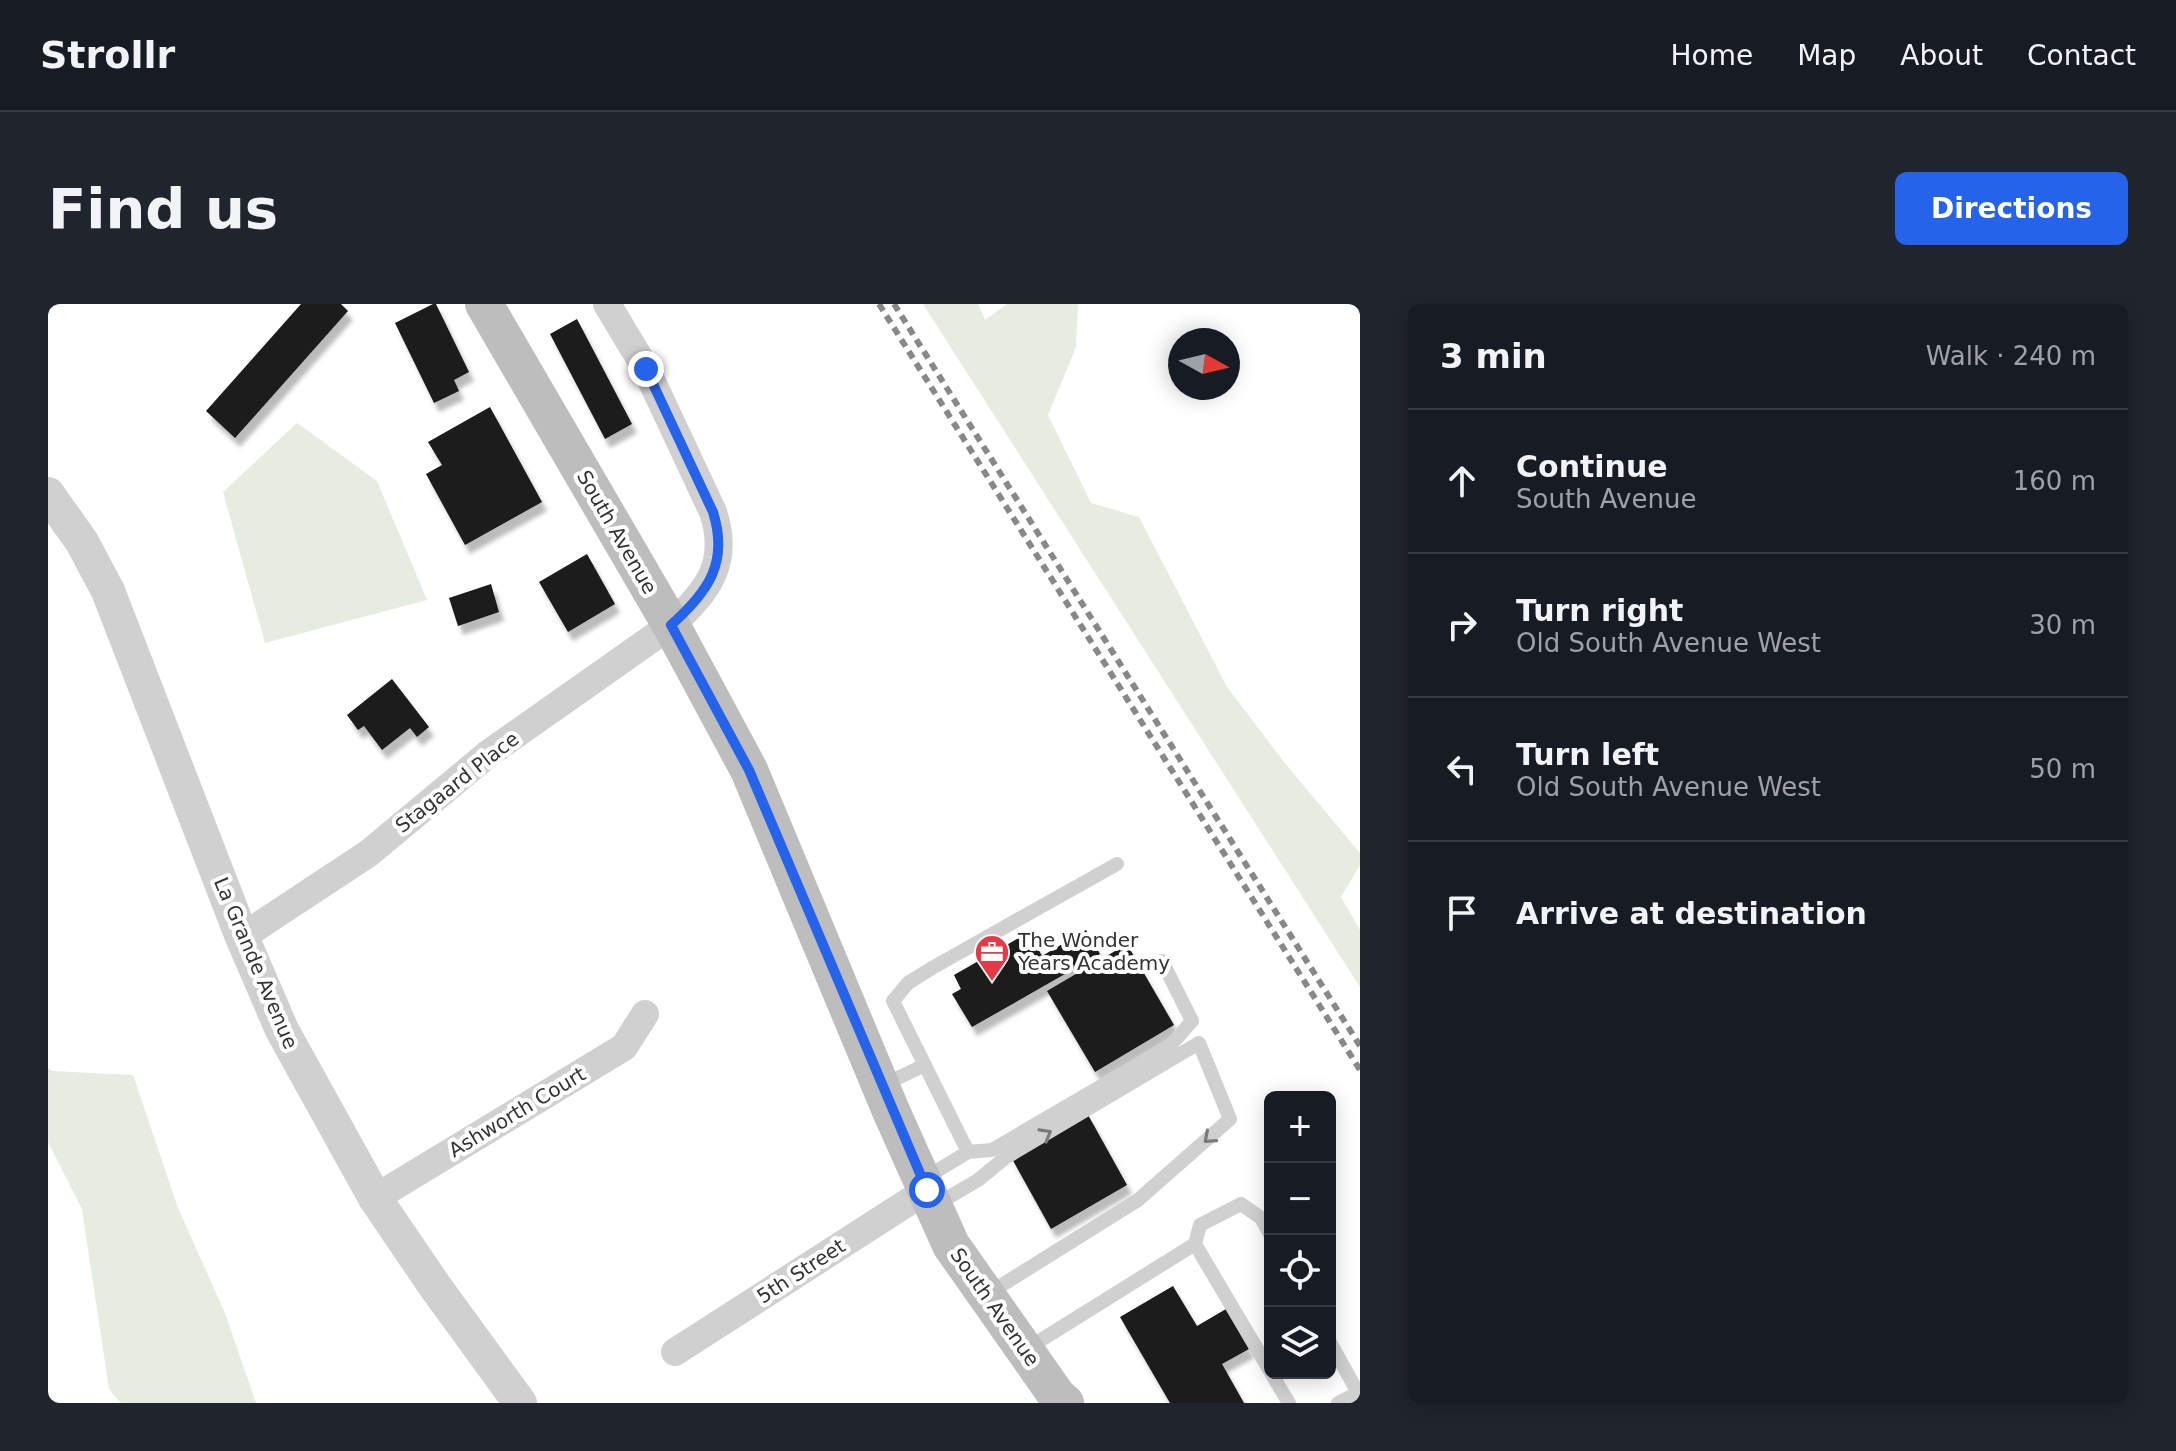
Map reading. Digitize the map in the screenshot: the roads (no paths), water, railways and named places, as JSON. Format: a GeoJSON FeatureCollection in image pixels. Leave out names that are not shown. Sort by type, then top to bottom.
{"type":"FeatureCollection","features":[{"type":"Feature","properties":{"kind":"main road","name":"South Avenue"},"geometry":{"type":"LineString","coordinates":[[484,304],[671,625],[749,770],[951,1245],[1065,1403]]}},
{"type":"Feature","properties":{"kind":"street","name":"Stagaard Place"},"geometry":{"type":"LineString","coordinates":[[242,937],[369,853],[488,754],[671,625],[694,604],[712,579],[720,534],[713,512],[646,369],[607,304]]}},
{"type":"Feature","properties":{"kind":"street","name":"La Grande Avenue"},"geometry":{"type":"LineString","coordinates":[[48,494],[82,542],[108,591],[242,937],[282,1030],[375,1198],[520,1403]]}},
{"type":"Feature","properties":{"kind":"street","name":"Ashworth Court"},"geometry":{"type":"LineString","coordinates":[[375,1198],[624,1047],[645,1014]]}},
{"type":"Feature","properties":{"kind":"street","name":"5th Street"},"geometry":{"type":"LineString","coordinates":[[675,1352],[928,1192]]}},
{"type":"Feature","properties":{"kind":"lane"},"geometry":{"type":"LineString","coordinates":[[968,1152],[893,1001],[908,983],[1117,864]]}},
{"type":"Feature","properties":{"kind":"lane"},"geometry":{"type":"LineString","coordinates":[[928,1192],[968,1152],[992,1150],[1170,1046],[1192,1021],[1162,961]]}},
{"type":"Feature","properties":{"kind":"lane"},"geometry":{"type":"LineString","coordinates":[[928,1192],[978,1180],[1005,1158],[1199,1043],[1230,1119],[1138,1200],[986,1295]]}},
{"type":"Feature","properties":{"kind":"lane"},"geometry":{"type":"LineString","coordinates":[[881,1086],[925,1065]]}},
{"type":"Feature","properties":{"kind":"lane"},"geometry":{"type":"LineString","coordinates":[[1025,1351],[1195,1244],[1200,1225],[1241,1204],[1264,1223]]}},
{"type":"Feature","properties":{"kind":"lane"},"geometry":{"type":"LineString","coordinates":[[1195,1244],[1264,1362]]}},
{"type":"Feature","properties":{"kind":"lane"},"geometry":{"type":"LineString","coordinates":[[1336,1353],[1358,1393],[1338,1403]]}},
{"type":"Feature","properties":{"kind":"lane"},"geometry":{"type":"LineString","coordinates":[[1274,1379],[1289,1403]]}},
{"type":"Feature","properties":{"kind":"railway"},"geometry":{"type":"LineString","coordinates":[[879,304],[1360,1070]]}},
{"type":"Feature","properties":{"kind":"railway"},"geometry":{"type":"LineString","coordinates":[[894,304],[1360,1046]]}},
{"type":"Feature","properties":{"kind":"place","name":"The Wonder Years Academy"},"geometry":{"type":"Point","coordinates":[992,983]}}]}
